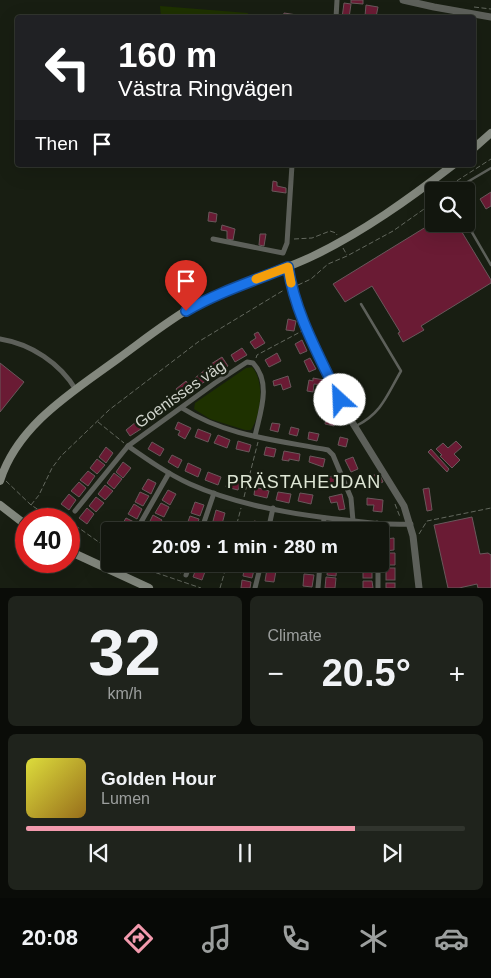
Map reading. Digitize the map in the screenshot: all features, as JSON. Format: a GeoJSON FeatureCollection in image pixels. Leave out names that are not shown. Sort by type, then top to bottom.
{"type":"FeatureCollection","features":[{"type":"Feature","properties":{"kind":"main road"},"geometry":{"type":"LineString","coordinates":[[476,146],[491,133]]}},
{"type":"Feature","properties":{"kind":"main road"},"geometry":{"type":"LineString","coordinates":[[1,479],[12,456],[34,426],[52,408],[172,319],[199,303],[288,267],[340,242],[420,190],[450,167]]}},
{"type":"Feature","properties":{"kind":"main road"},"geometry":{"type":"LineString","coordinates":[[0,466],[12,456]]}},
{"type":"Feature","properties":{"kind":"main road"},"geometry":{"type":"LineString","coordinates":[[0,505],[15,517]]}},
{"type":"Feature","properties":{"kind":"main road"},"geometry":{"type":"LineString","coordinates":[[0,514],[15,521]]}},
{"type":"Feature","properties":{"kind":"main road"},"geometry":{"type":"LineString","coordinates":[[80,556],[149,588]]}},
{"type":"Feature","properties":{"kind":"street"},"geometry":{"type":"LineString","coordinates":[[336,15],[337,0]]}},
{"type":"Feature","properties":{"kind":"street"},"geometry":{"type":"LineString","coordinates":[[403,0],[491,17]]}},
{"type":"Feature","properties":{"kind":"street"},"geometry":{"type":"LineString","coordinates":[[213,239],[283,253],[286,248],[287,239],[292,167]]}},
{"type":"Feature","properties":{"kind":"street"},"geometry":{"type":"LineString","coordinates":[[288,267],[288,288],[299,312],[355,427],[397,492],[411,524],[419,588]]}},
{"type":"Feature","properties":{"kind":"street"},"geometry":{"type":"LineString","coordinates":[[0,339],[27,347],[44,356],[64,374],[76,390]]}},
{"type":"Feature","properties":{"kind":"street","name":"Goenisses väg"},"geometry":{"type":"LineString","coordinates":[[77,508],[128,446],[247,362],[254,362]]}},
{"type":"Feature","properties":{"kind":"street"},"geometry":{"type":"LineString","coordinates":[[254,362],[262,377],[264,390],[257,437]]}},
{"type":"Feature","properties":{"kind":"street"},"geometry":{"type":"LineString","coordinates":[[182,408],[201,419],[228,430],[328,450],[333,455],[351,498],[352,521]]}},
{"type":"Feature","properties":{"kind":"street"},"geometry":{"type":"LineString","coordinates":[[128,446],[168,473],[214,493],[273,508],[324,518],[360,522]]}},
{"type":"Feature","properties":{"kind":"street"},"geometry":{"type":"LineString","coordinates":[[141,522],[168,473]]}},
{"type":"Feature","properties":{"kind":"street"},"geometry":{"type":"LineString","coordinates":[[203,522],[214,493]]}},
{"type":"Feature","properties":{"kind":"street"},"geometry":{"type":"LineString","coordinates":[[270,522],[273,508]]}},
{"type":"Feature","properties":{"kind":"street"},"geometry":{"type":"LineString","coordinates":[[324,518],[324,522]]}},
{"type":"Feature","properties":{"kind":"street"},"geometry":{"type":"LineString","coordinates":[[389,524],[411,524]]}},
{"type":"Feature","properties":{"kind":"street"},"geometry":{"type":"LineString","coordinates":[[255,588],[259,572]]}},
{"type":"Feature","properties":{"kind":"street"},"geometry":{"type":"LineString","coordinates":[[318,588],[319,572]]}},
{"type":"Feature","properties":{"kind":"street"},"geometry":{"type":"LineString","coordinates":[[378,572],[378,588]]}},
{"type":"Feature","properties":{"kind":"lane"},"geometry":{"type":"LineString","coordinates":[[467,182],[491,168]]}},
{"type":"Feature","properties":{"kind":"lane"},"geometry":{"type":"LineString","coordinates":[[472,232],[491,264]]}},
{"type":"Feature","properties":{"kind":"lane"},"geometry":{"type":"LineString","coordinates":[[355,427],[368,420],[379,410],[400,371],[361,304]]}},
{"type":"Feature","properties":{"kind":"path"},"geometry":{"type":"LineString","coordinates":[[455,182],[491,159]]}},
{"type":"Feature","properties":{"kind":"path"},"geometry":{"type":"LineString","coordinates":[[31,505],[39,495],[60,456],[109,410],[198,342],[288,288],[303,284],[328,264],[393,231],[425,208]]}},
{"type":"Feature","properties":{"kind":"path"},"geometry":{"type":"LineString","coordinates":[[287,239],[312,238],[330,231],[336,233],[347,256]]}},
{"type":"Feature","properties":{"kind":"path"},"geometry":{"type":"LineString","coordinates":[[254,362],[257,355],[307,328]]}},
{"type":"Feature","properties":{"kind":"path"},"geometry":{"type":"LineString","coordinates":[[97,422],[128,446]]}},
{"type":"Feature","properties":{"kind":"path"},"geometry":{"type":"LineString","coordinates":[[237,522],[257,437]]}},
{"type":"Feature","properties":{"kind":"path"},"geometry":{"type":"LineString","coordinates":[[1,479],[36,508]]}},
{"type":"Feature","properties":{"kind":"path"},"geometry":{"type":"LineString","coordinates":[[413,536],[419,534],[427,521],[491,508]]}},
{"type":"Feature","properties":{"kind":"path"},"geometry":{"type":"LineString","coordinates":[[80,529],[101,544]]}},
{"type":"Feature","properties":{"kind":"path"},"geometry":{"type":"LineString","coordinates":[[153,572],[201,588]]}},
{"type":"Feature","properties":{"kind":"path"},"geometry":{"type":"LineString","coordinates":[[220,588],[225,572]]}},
{"type":"Feature","properties":{"kind":"green space"},"geometry":{"type":"Polygon","coordinates":[[[160,6],[248,13],[248,15],[161,15],[160,6]]]}},
{"type":"Feature","properties":{"kind":"green space"},"geometry":{"type":"Polygon","coordinates":[[[252,367],[259,381],[260,398],[257,416],[251,430],[245,430],[210,419],[194,409],[195,403],[246,368],[252,367]]]}},
{"type":"Feature","properties":{"kind":"building"},"geometry":{"type":"Polygon","coordinates":[[[351,0],[363,0],[363,4],[351,3],[351,0]]]}},
{"type":"Feature","properties":{"kind":"building"},"geometry":{"type":"Polygon","coordinates":[[[344,3],[351,4],[349,15],[342,15],[344,3]]]}},
{"type":"Feature","properties":{"kind":"building"},"geometry":{"type":"Polygon","coordinates":[[[366,5],[378,7],[376,15],[365,15],[366,5]]]}},
{"type":"Feature","properties":{"kind":"building"},"geometry":{"type":"Polygon","coordinates":[[[273,181],[277,182],[277,186],[286,188],[286,193],[272,191],[273,181]]]}},
{"type":"Feature","properties":{"kind":"building"},"geometry":{"type":"Polygon","coordinates":[[[491,192],[491,206],[486,209],[480,199],[491,192]]]}},
{"type":"Feature","properties":{"kind":"building"},"geometry":{"type":"Polygon","coordinates":[[[209,212],[217,214],[216,222],[208,221],[209,212]]]}},
{"type":"Feature","properties":{"kind":"building"},"geometry":{"type":"Polygon","coordinates":[[[222,225],[235,229],[233,240],[227,239],[227,231],[221,230],[222,225]]]}},
{"type":"Feature","properties":{"kind":"building"},"geometry":{"type":"Polygon","coordinates":[[[425,228],[425,232],[462,232],[491,280],[491,283],[421,326],[424,330],[403,342],[398,333],[400,332],[372,286],[345,302],[333,284],[425,228]]]}},
{"type":"Feature","properties":{"kind":"building"},"geometry":{"type":"Polygon","coordinates":[[[260,234],[266,234],[264,246],[259,245],[260,234]]]}},
{"type":"Feature","properties":{"kind":"building"},"geometry":{"type":"Polygon","coordinates":[[[288,319],[296,321],[294,331],[286,330],[288,319]]]}},
{"type":"Feature","properties":{"kind":"building"},"geometry":{"type":"Polygon","coordinates":[[[258,332],[265,343],[255,349],[250,342],[256,338],[254,334],[258,332]]]}},
{"type":"Feature","properties":{"kind":"building"},"geometry":{"type":"Polygon","coordinates":[[[302,340],[307,351],[300,354],[295,344],[302,340]]]}},
{"type":"Feature","properties":{"kind":"building"},"geometry":{"type":"Polygon","coordinates":[[[242,348],[247,355],[235,362],[231,355],[242,348]]]}},
{"type":"Feature","properties":{"kind":"building"},"geometry":{"type":"Polygon","coordinates":[[[277,353],[281,361],[269,367],[265,360],[277,353]]]}},
{"type":"Feature","properties":{"kind":"building"},"geometry":{"type":"Polygon","coordinates":[[[222,357],[228,366],[217,373],[211,364],[222,357]]]}},
{"type":"Feature","properties":{"kind":"building"},"geometry":{"type":"Polygon","coordinates":[[[310,358],[316,369],[309,372],[304,361],[310,358]]]}},
{"type":"Feature","properties":{"kind":"building"},"geometry":{"type":"Polygon","coordinates":[[[0,363],[24,382],[0,412],[0,363]]]}},
{"type":"Feature","properties":{"kind":"building"},"geometry":{"type":"Polygon","coordinates":[[[205,370],[211,377],[200,385],[195,378],[205,370]]]}},
{"type":"Feature","properties":{"kind":"building"},"geometry":{"type":"Polygon","coordinates":[[[288,376],[291,387],[283,390],[281,384],[274,386],[273,381],[288,376]]]}},
{"type":"Feature","properties":{"kind":"building"},"geometry":{"type":"Polygon","coordinates":[[[313,378],[324,380],[323,385],[314,384],[313,392],[307,391],[309,380],[313,381],[313,378]]]}},
{"type":"Feature","properties":{"kind":"building"},"geometry":{"type":"Polygon","coordinates":[[[186,381],[193,390],[182,398],[176,389],[186,381]]]}},
{"type":"Feature","properties":{"kind":"building"},"geometry":{"type":"Polygon","coordinates":[[[318,395],[329,397],[327,406],[317,404],[318,395]]]}},
{"type":"Feature","properties":{"kind":"building"},"geometry":{"type":"Polygon","coordinates":[[[170,397],[174,404],[165,411],[160,404],[170,397]]]}},
{"type":"Feature","properties":{"kind":"building"},"geometry":{"type":"Polygon","coordinates":[[[152,410],[157,417],[148,423],[143,417],[152,410]]]}},
{"type":"Feature","properties":{"kind":"building"},"geometry":{"type":"Polygon","coordinates":[[[327,411],[336,413],[334,426],[325,424],[327,411]]]}},
{"type":"Feature","properties":{"kind":"building"},"geometry":{"type":"Polygon","coordinates":[[[136,422],[141,429],[130,436],[126,430],[136,422]]]}},
{"type":"Feature","properties":{"kind":"building"},"geometry":{"type":"Polygon","coordinates":[[[178,422],[191,428],[185,439],[178,435],[180,431],[175,429],[178,422]]]}},
{"type":"Feature","properties":{"kind":"building"},"geometry":{"type":"Polygon","coordinates":[[[272,423],[280,424],[278,432],[270,430],[272,423]]]}},
{"type":"Feature","properties":{"kind":"building"},"geometry":{"type":"Polygon","coordinates":[[[291,427],[299,429],[297,436],[289,434],[291,427]]]}},
{"type":"Feature","properties":{"kind":"building"},"geometry":{"type":"Polygon","coordinates":[[[198,429],[211,434],[208,442],[195,437],[198,429]]]}},
{"type":"Feature","properties":{"kind":"building"},"geometry":{"type":"Polygon","coordinates":[[[309,432],[319,434],[317,441],[308,439],[309,432]]]}},
{"type":"Feature","properties":{"kind":"building"},"geometry":{"type":"Polygon","coordinates":[[[218,435],[230,440],[227,448],[214,443],[218,435]]]}},
{"type":"Feature","properties":{"kind":"building"},"geometry":{"type":"Polygon","coordinates":[[[340,437],[348,439],[346,447],[338,445],[340,437]]]}},
{"type":"Feature","properties":{"kind":"building"},"geometry":{"type":"Polygon","coordinates":[[[238,441],[251,445],[249,452],[236,449],[238,441]]]}},
{"type":"Feature","properties":{"kind":"building"},"geometry":{"type":"Polygon","coordinates":[[[456,441],[462,447],[454,454],[460,460],[452,468],[436,449],[443,443],[448,448],[456,441]]]}},
{"type":"Feature","properties":{"kind":"building"},"geometry":{"type":"Polygon","coordinates":[[[152,442],[164,449],[160,456],[148,449],[152,442]]]}},
{"type":"Feature","properties":{"kind":"building"},"geometry":{"type":"Polygon","coordinates":[[[106,447],[113,453],[106,463],[99,457],[106,447]]]}},
{"type":"Feature","properties":{"kind":"building"},"geometry":{"type":"Polygon","coordinates":[[[266,447],[276,449],[274,457],[264,455],[266,447]]]}},
{"type":"Feature","properties":{"kind":"building"},"geometry":{"type":"Polygon","coordinates":[[[431,449],[449,469],[447,472],[428,452],[431,449]]]}},
{"type":"Feature","properties":{"kind":"building"},"geometry":{"type":"Polygon","coordinates":[[[284,451],[300,454],[299,461],[282,460],[284,451]]]}},
{"type":"Feature","properties":{"kind":"building"},"geometry":{"type":"Polygon","coordinates":[[[172,455],[182,460],[178,468],[168,462],[172,455]]]}},
{"type":"Feature","properties":{"kind":"building"},"geometry":{"type":"Polygon","coordinates":[[[310,456],[325,459],[323,467],[309,462],[310,456]]]}},
{"type":"Feature","properties":{"kind":"building"},"geometry":{"type":"Polygon","coordinates":[[[353,457],[358,469],[351,472],[345,460],[353,457]]]}},
{"type":"Feature","properties":{"kind":"building"},"geometry":{"type":"Polygon","coordinates":[[[97,459],[105,465],[97,474],[90,468],[97,459]]]}},
{"type":"Feature","properties":{"kind":"building"},"geometry":{"type":"Polygon","coordinates":[[[123,462],[131,468],[123,478],[116,472],[123,462]]]}},
{"type":"Feature","properties":{"kind":"building"},"geometry":{"type":"Polygon","coordinates":[[[188,463],[201,469],[198,477],[185,471],[188,463]]]}},
{"type":"Feature","properties":{"kind":"building"},"geometry":{"type":"Polygon","coordinates":[[[88,471],[95,476],[88,486],[80,480],[88,471]]]}},
{"type":"Feature","properties":{"kind":"building"},"geometry":{"type":"Polygon","coordinates":[[[208,472],[221,477],[218,485],[205,480],[208,472]]]}},
{"type":"Feature","properties":{"kind":"building"},"geometry":{"type":"Polygon","coordinates":[[[114,473],[122,479],[114,489],[107,483],[114,473]]]}},
{"type":"Feature","properties":{"kind":"building"},"geometry":{"type":"Polygon","coordinates":[[[379,473],[383,482],[376,485],[372,476],[379,473]]]}},
{"type":"Feature","properties":{"kind":"building"},"geometry":{"type":"Polygon","coordinates":[[[334,476],[336,488],[327,489],[324,477],[334,476]]]}},
{"type":"Feature","properties":{"kind":"building"},"geometry":{"type":"Polygon","coordinates":[[[148,479],[156,483],[151,494],[142,489],[148,479]]]}},
{"type":"Feature","properties":{"kind":"building"},"geometry":{"type":"Polygon","coordinates":[[[228,479],[240,483],[238,490],[226,487],[228,479]]]}},
{"type":"Feature","properties":{"kind":"building"},"geometry":{"type":"Polygon","coordinates":[[[79,482],[86,488],[79,497],[71,491],[79,482]]]}},
{"type":"Feature","properties":{"kind":"building"},"geometry":{"type":"Polygon","coordinates":[[[105,485],[113,491],[105,500],[98,494],[105,485]]]}},
{"type":"Feature","properties":{"kind":"building"},"geometry":{"type":"Polygon","coordinates":[[[255,487],[269,491],[267,498],[254,495],[255,487]]]}},
{"type":"Feature","properties":{"kind":"building"},"geometry":{"type":"Polygon","coordinates":[[[429,488],[432,510],[427,511],[423,489],[429,488]]]}},
{"type":"Feature","properties":{"kind":"building"},"geometry":{"type":"Polygon","coordinates":[[[168,490],[176,494],[170,505],[162,500],[168,490]]]}},
{"type":"Feature","properties":{"kind":"building"},"geometry":{"type":"Polygon","coordinates":[[[140,492],[149,496],[143,506],[135,502],[140,492]]]}},
{"type":"Feature","properties":{"kind":"building"},"geometry":{"type":"Polygon","coordinates":[[[278,492],[291,494],[289,503],[276,500],[278,492]]]}},
{"type":"Feature","properties":{"kind":"building"},"geometry":{"type":"Polygon","coordinates":[[[300,493],[313,495],[311,504],[298,501],[300,493]]]}},
{"type":"Feature","properties":{"kind":"building"},"geometry":{"type":"Polygon","coordinates":[[[69,494],[76,500],[70,508],[66,508],[61,504],[69,494]]]}},
{"type":"Feature","properties":{"kind":"building"},"geometry":{"type":"Polygon","coordinates":[[[342,494],[345,509],[339,510],[337,502],[331,503],[329,497],[342,494]]]}},
{"type":"Feature","properties":{"kind":"building"},"geometry":{"type":"Polygon","coordinates":[[[96,497],[104,503],[96,512],[89,506],[96,497]]]}},
{"type":"Feature","properties":{"kind":"building"},"geometry":{"type":"Polygon","coordinates":[[[367,498],[383,500],[382,512],[373,511],[374,505],[367,505],[367,498]]]}},
{"type":"Feature","properties":{"kind":"building"},"geometry":{"type":"Polygon","coordinates":[[[195,502],[204,505],[200,516],[191,513],[195,502]]]}},
{"type":"Feature","properties":{"kind":"building"},"geometry":{"type":"Polygon","coordinates":[[[161,503],[169,507],[164,517],[155,513],[161,503]]]}},
{"type":"Feature","properties":{"kind":"building"},"geometry":{"type":"Polygon","coordinates":[[[134,504],[142,509],[137,519],[128,514],[134,504]]]}},
{"type":"Feature","properties":{"kind":"building"},"geometry":{"type":"Polygon","coordinates":[[[87,508],[94,514],[87,524],[80,517],[87,508]]]}},
{"type":"Feature","properties":{"kind":"building"},"geometry":{"type":"Polygon","coordinates":[[[216,510],[225,513],[223,522],[213,521],[216,510]]]}},
{"type":"Feature","properties":{"kind":"building"},"geometry":{"type":"Polygon","coordinates":[[[153,515],[162,520],[161,522],[150,522],[153,515]]]}},
{"type":"Feature","properties":{"kind":"building"},"geometry":{"type":"Polygon","coordinates":[[[190,516],[199,519],[198,522],[188,522],[190,516]]]}},
{"type":"Feature","properties":{"kind":"building"},"geometry":{"type":"Polygon","coordinates":[[[472,517],[480,554],[488,553],[491,555],[491,588],[478,588],[477,584],[459,588],[448,588],[434,525],[472,517]]]}},
{"type":"Feature","properties":{"kind":"building"},"geometry":{"type":"Polygon","coordinates":[[[126,518],[134,522],[124,522],[126,518]]]}},
{"type":"Feature","properties":{"kind":"building"},"geometry":{"type":"Polygon","coordinates":[[[394,538],[394,550],[389,551],[389,539],[394,538]]]}},
{"type":"Feature","properties":{"kind":"building"},"geometry":{"type":"Polygon","coordinates":[[[389,553],[395,553],[395,565],[389,565],[389,553]]]}},
{"type":"Feature","properties":{"kind":"building"},"geometry":{"type":"Polygon","coordinates":[[[389,568],[395,568],[395,580],[386,580],[386,572],[389,572],[389,568]]]}},
{"type":"Feature","properties":{"kind":"building"},"geometry":{"type":"Polygon","coordinates":[[[195,572],[205,572],[202,580],[193,577],[195,572]]]}},
{"type":"Feature","properties":{"kind":"building"},"geometry":{"type":"Polygon","coordinates":[[[244,572],[254,572],[252,578],[243,576],[244,572]]]}},
{"type":"Feature","properties":{"kind":"building"},"geometry":{"type":"Polygon","coordinates":[[[266,572],[276,572],[274,582],[265,581],[266,572]]]}},
{"type":"Feature","properties":{"kind":"building"},"geometry":{"type":"Polygon","coordinates":[[[327,572],[336,572],[336,576],[327,575],[327,572]]]}},
{"type":"Feature","properties":{"kind":"building"},"geometry":{"type":"Polygon","coordinates":[[[363,572],[372,572],[372,578],[363,578],[363,572]]]}},
{"type":"Feature","properties":{"kind":"building"},"geometry":{"type":"Polygon","coordinates":[[[304,574],[314,575],[312,587],[303,586],[304,574]]]}},
{"type":"Feature","properties":{"kind":"building"},"geometry":{"type":"Polygon","coordinates":[[[326,577],[336,578],[335,588],[325,588],[326,577]]]}},
{"type":"Feature","properties":{"kind":"building"},"geometry":{"type":"Polygon","coordinates":[[[242,580],[251,582],[250,588],[241,588],[242,580]]]}},
{"type":"Feature","properties":{"kind":"building"},"geometry":{"type":"Polygon","coordinates":[[[363,581],[372,581],[373,588],[363,588],[363,581]]]}},
{"type":"Feature","properties":{"kind":"building"},"geometry":{"type":"Polygon","coordinates":[[[386,583],[395,583],[395,588],[386,588],[386,583]]]}},
{"type":"Feature","properties":{"kind":"slow traffic"},"geometry":{"type":"LineString","coordinates":[[256,279],[288,267],[291,283]]}},
{"type":"Feature","properties":{"kind":"district","name":"PRÄSTAHEJDAN"},"geometry":{"type":"Point","coordinates":[304,482]}},
{"type":"Feature","properties":{"kind":"route"},"geometry":{"type":"LineString","coordinates":[[186,311],[199,303],[288,267],[291,287],[299,312],[340,400]]}}]}
